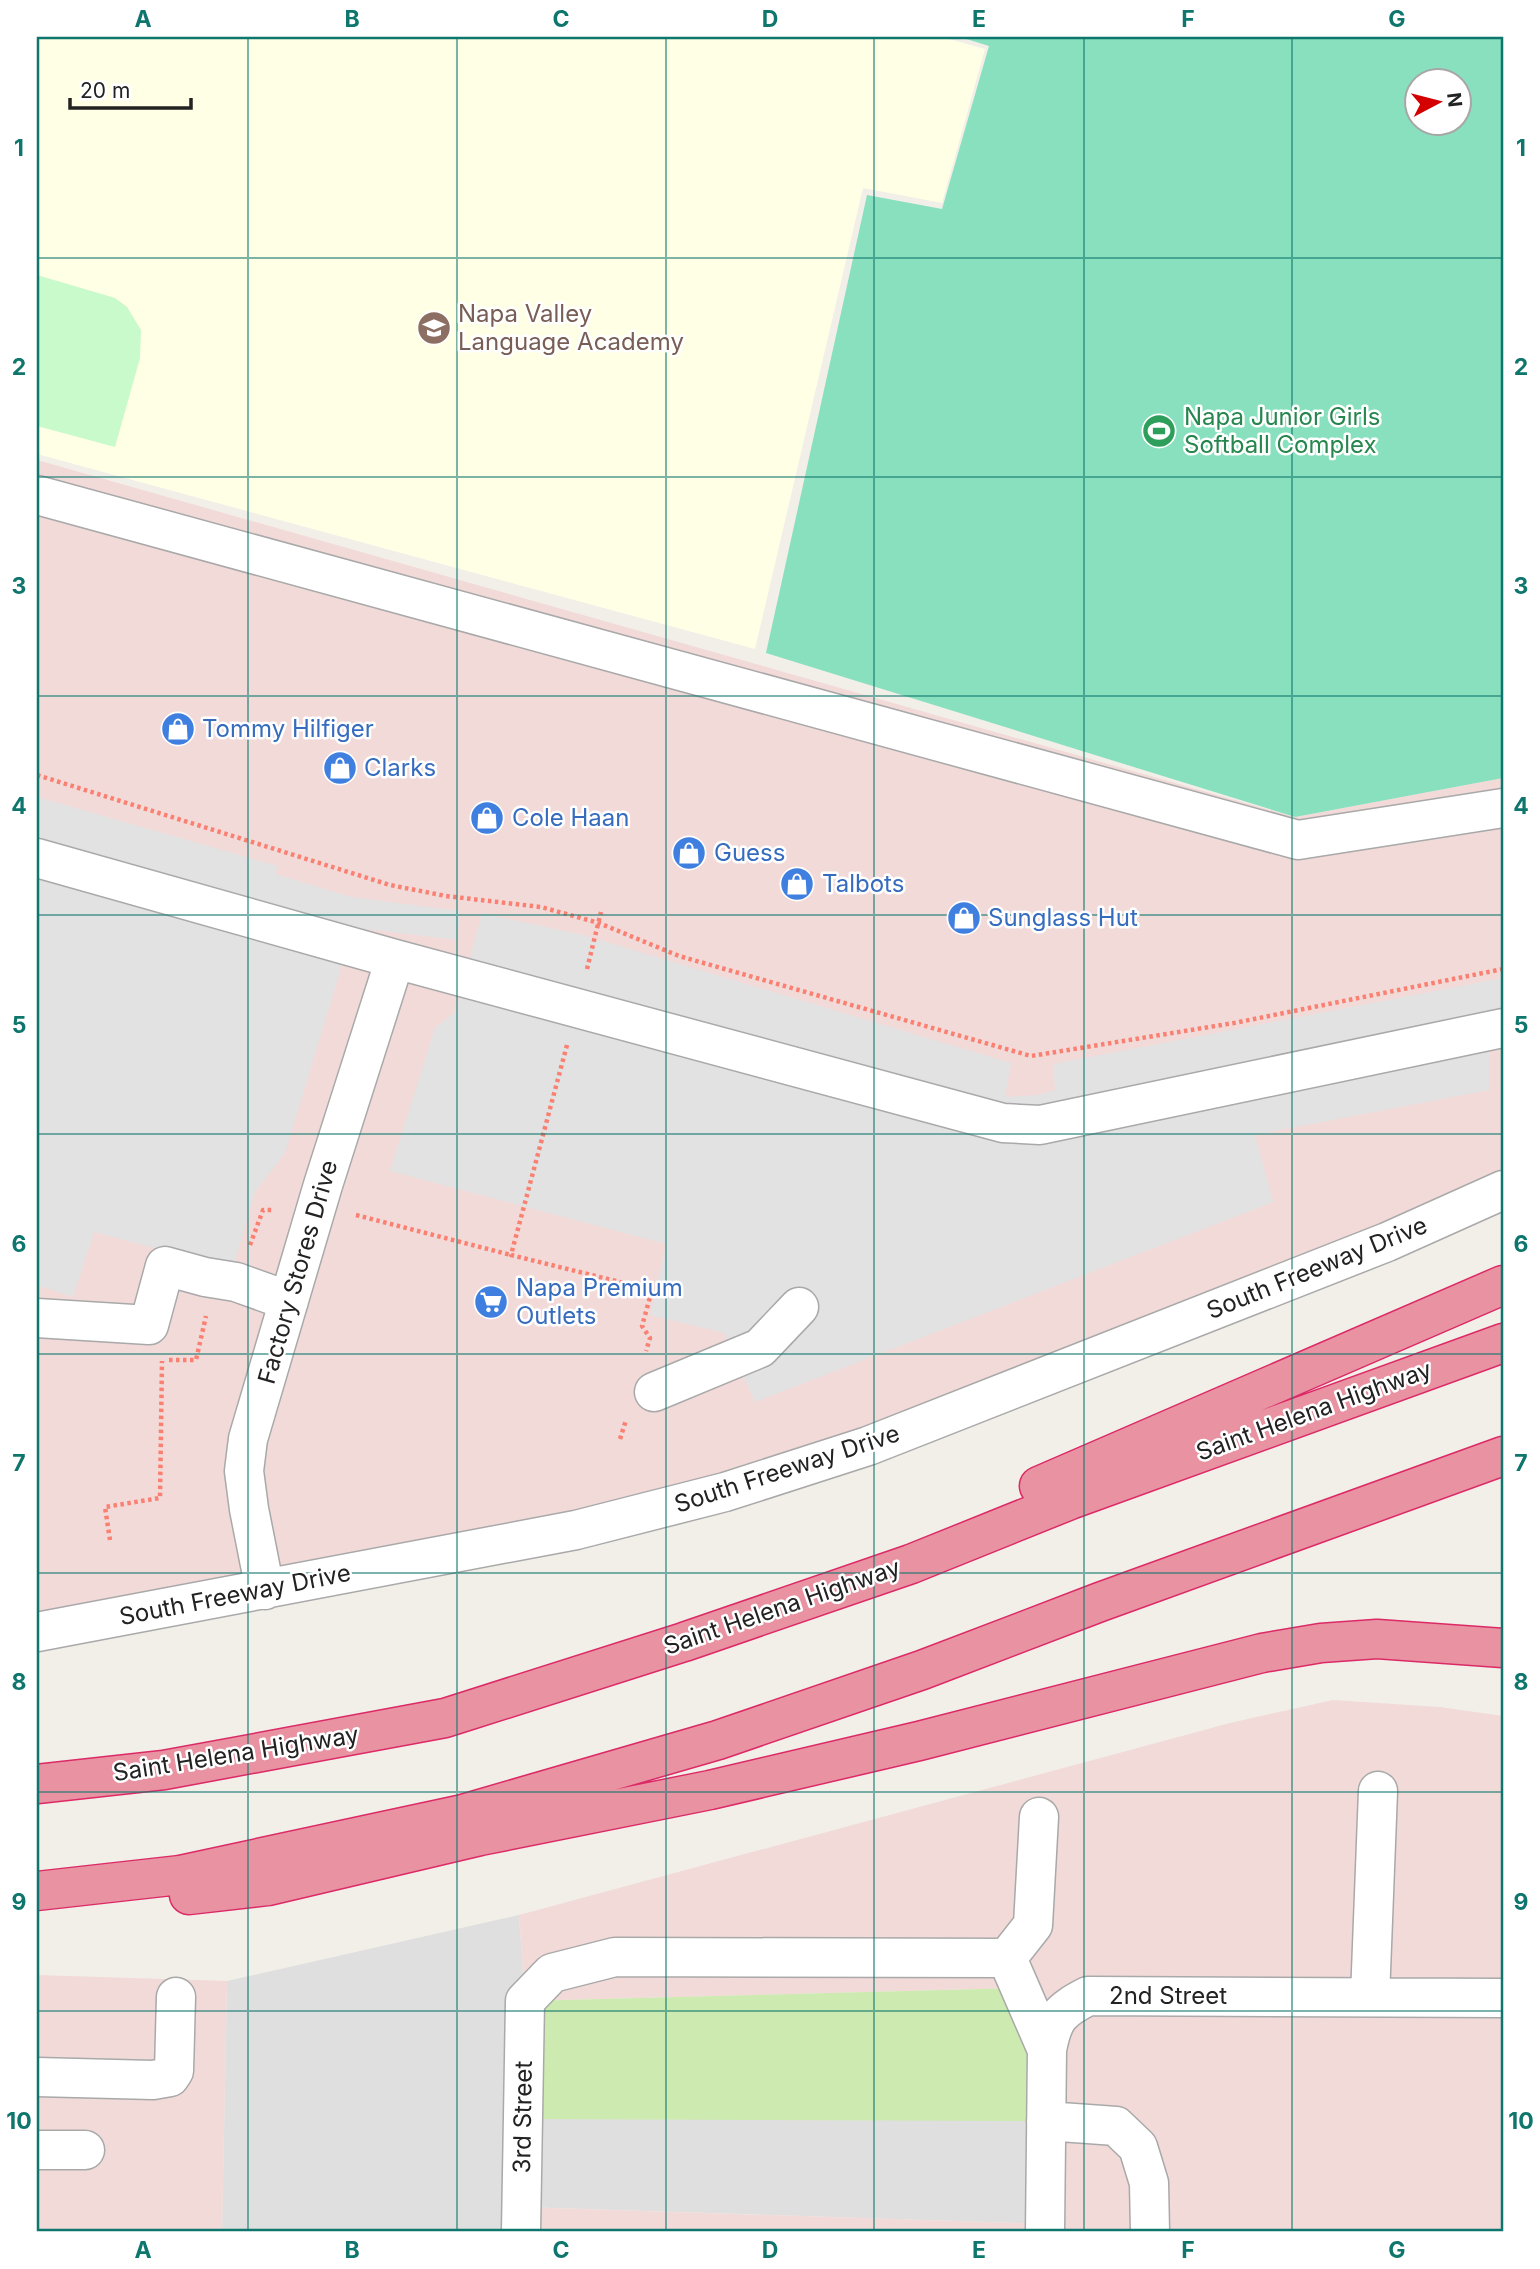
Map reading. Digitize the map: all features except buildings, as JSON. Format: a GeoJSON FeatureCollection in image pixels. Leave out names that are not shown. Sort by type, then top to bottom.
{"type":"FeatureCollection","features":[{"type":"Feature","properties":{"kind":"highway"},"geometry":{"type":"LineString","coordinates":[[684,1642],[1503,1285]]}},
{"type":"Feature","properties":{"kind":"highway","name":"Saint Helena Highway"},"geometry":{"type":"LineString","coordinates":[[37,1784],[164,1770],[445,1718],[684,1642],[911,1564],[1083,1495],[1503,1343]]}},
{"type":"Feature","properties":{"kind":"highway"},"geometry":{"type":"LineString","coordinates":[[37,1891],[180,1875],[463,1814],[718,1740],[922,1670],[1100,1602],[1503,1456]]}},
{"type":"Feature","properties":{"kind":"highway"},"geometry":{"type":"LineString","coordinates":[[37,1905],[105,1903],[268,1886],[481,1836],[723,1787],[919,1741],[1262,1653],[1321,1643],[1377,1639],[1503,1648]]}},
{"type":"Feature","properties":{"kind":"street"},"geometry":{"type":"LineString","coordinates":[[37,495],[1298,840],[1503,807]]}},
{"type":"Feature","properties":{"kind":"street"},"geometry":{"type":"LineString","coordinates":[[37,858],[395,959],[1003,1123],[1040,1125],[1503,1028]]}},
{"type":"Feature","properties":{"kind":"street","name":"Factory Stores Drive"},"geometry":{"type":"LineString","coordinates":[[265,1590],[248,1509],[244,1471],[248,1439],[323,1185],[395,959]]}},
{"type":"Feature","properties":{"kind":"street","name":"South Freeway Drive"},"geometry":{"type":"LineString","coordinates":[[37,1632],[576,1530],[751,1484],[868,1446],[1387,1242],[1503,1190]]}},
{"type":"Feature","properties":{"kind":"street"},"geometry":{"type":"LineString","coordinates":[[37,1318],[149,1325],[165,1266],[205,1278],[236,1282],[289,1301]]}},
{"type":"Feature","properties":{"kind":"street"},"geometry":{"type":"LineString","coordinates":[[641,1389],[760,1348],[799,1307]]}},
{"type":"Feature","properties":{"kind":"street"},"geometry":{"type":"LineString","coordinates":[[1370,1997],[1378,1791]]}},
{"type":"Feature","properties":{"kind":"street"},"geometry":{"type":"LineString","coordinates":[[1039,1817],[1033,1925],[1007,1958],[1047,2050]]}},
{"type":"Feature","properties":{"kind":"street","name":"3rd Street"},"geometry":{"type":"LineString","coordinates":[[521,2232],[525,2001],[552,1973],[615,1957],[1007,1958]]}},
{"type":"Feature","properties":{"kind":"street","name":"2nd Street"},"geometry":{"type":"LineString","coordinates":[[1045,2232],[1047,2050],[1051,2026],[1065,2008],[1088,1996],[1503,1998]]}},
{"type":"Feature","properties":{"kind":"street"},"geometry":{"type":"LineString","coordinates":[[37,2077],[153,2080],[170,2077],[174,2071],[176,1997]]}},
{"type":"Feature","properties":{"kind":"street"},"geometry":{"type":"LineString","coordinates":[[1046,2121],[1116,2126],[1138,2147],[1149,2183],[1150,2232]]}},
{"type":"Feature","properties":{"kind":"street"},"geometry":{"type":"LineString","coordinates":[[37,2150],[85,2150]]}},
{"type":"Feature","properties":{"kind":"path"},"geometry":{"type":"LineString","coordinates":[[37,775],[390,885],[446,896],[541,907],[599,923],[679,956],[1031,1056],[1234,1023],[1503,969]]}},
{"type":"Feature","properties":{"kind":"path"},"geometry":{"type":"LineString","coordinates":[[601,912],[511,1255],[652,1290],[642,1326],[650,1338],[641,1389],[620,1438]]}},
{"type":"Feature","properties":{"kind":"path"},"geometry":{"type":"LineString","coordinates":[[110,1540],[104,1507],[160,1498],[162,1360]]}},
{"type":"Feature","properties":{"kind":"shaded area","name":"Napa Valley Language Academy"},"geometry":{"type":"Polygon","coordinates":[[[37,37],[942,37],[985,49],[942,203],[863,188],[755,649],[37,454],[37,37]]]}},
{"type":"Feature","properties":{"kind":"shaded area","name":"Napa Premium Outlets"},"geometry":{"type":"Polygon","coordinates":[[[37,460],[1295,817],[1503,778],[1503,1190],[868,1446],[37,1632],[37,460]]]}},
{"type":"Feature","properties":{"kind":"shaded area"},"geometry":{"type":"Polygon","coordinates":[[[37,797],[278,866],[275,874],[351,897],[460,911],[457,940],[348,927],[339,975],[285,1153],[255,1192],[233,1269],[94,1232],[73,1297],[37,1285],[37,797]]]}},
{"type":"Feature","properties":{"kind":"shaded area"},"geometry":{"type":"Polygon","coordinates":[[[482,913],[583,935],[1011,1063],[1005,1097],[1038,1095],[1055,1090],[1053,1064],[1503,978],[1503,1015],[1490,1020],[1489,1090],[1255,1135],[1273,1202],[755,1402],[724,1333],[650,1315],[666,1244],[390,1171],[435,1028],[456,1011],[482,913]]]}},
{"type":"Feature","properties":{"kind":"shaded area"},"geometry":{"type":"Polygon","coordinates":[[[1333,1700],[1440,1707],[1503,1716],[1503,2232],[521,2232],[521,2207],[1045,2224],[1020,1988],[525,2001],[519,1915],[1230,1723],[1333,1700]]]}},
{"type":"Feature","properties":{"kind":"shaded area"},"geometry":{"type":"Polygon","coordinates":[[[519,1915],[525,2001],[1046,2121],[1045,2224],[522,2207],[521,2232],[222,2232],[227,1981],[519,1915]]]}},
{"type":"Feature","properties":{"kind":"shaded area"},"geometry":{"type":"Polygon","coordinates":[[[37,1975],[227,1981],[222,2232],[37,2232],[37,1975]]]}},
{"type":"Feature","properties":{"kind":"green space","name":"Napa Junior Girls Softball Complex"},"geometry":{"type":"Polygon","coordinates":[[[960,37],[1503,37],[1503,778],[1295,817],[766,653],[867,195],[942,209],[989,46],[960,37]]]}},
{"type":"Feature","properties":{"kind":"green space"},"geometry":{"type":"Polygon","coordinates":[[[37,275],[115,298],[127,307],[141,330],[140,358],[115,447],[37,426],[37,275]]]}},
{"type":"Feature","properties":{"kind":"green space"},"geometry":{"type":"Polygon","coordinates":[[[1020,1988],[1046,2121],[523,2119],[525,2001],[1020,1988]]]}},
{"type":"Feature","properties":{"kind":"place","name":"Napa Valley Language Academy"},"geometry":{"type":"Point","coordinates":[434,328]}},
{"type":"Feature","properties":{"kind":"place","name":"Napa Junior Girls Softball Complex"},"geometry":{"type":"Point","coordinates":[1159,431]}},
{"type":"Feature","properties":{"kind":"place","name":"Tommy Hilfiger"},"geometry":{"type":"Point","coordinates":[178,729]}},
{"type":"Feature","properties":{"kind":"place","name":"Clarks"},"geometry":{"type":"Point","coordinates":[340,768]}},
{"type":"Feature","properties":{"kind":"place","name":"Cole Haan"},"geometry":{"type":"Point","coordinates":[487,818]}},
{"type":"Feature","properties":{"kind":"place","name":"Guess"},"geometry":{"type":"Point","coordinates":[689,853]}},
{"type":"Feature","properties":{"kind":"place","name":"Talbots"},"geometry":{"type":"Point","coordinates":[797,884]}},
{"type":"Feature","properties":{"kind":"place","name":"Sunglass Hut"},"geometry":{"type":"Point","coordinates":[964,918]}},
{"type":"Feature","properties":{"kind":"place","name":"Napa Premium Outlets"},"geometry":{"type":"Point","coordinates":[491,1302]}}]}
